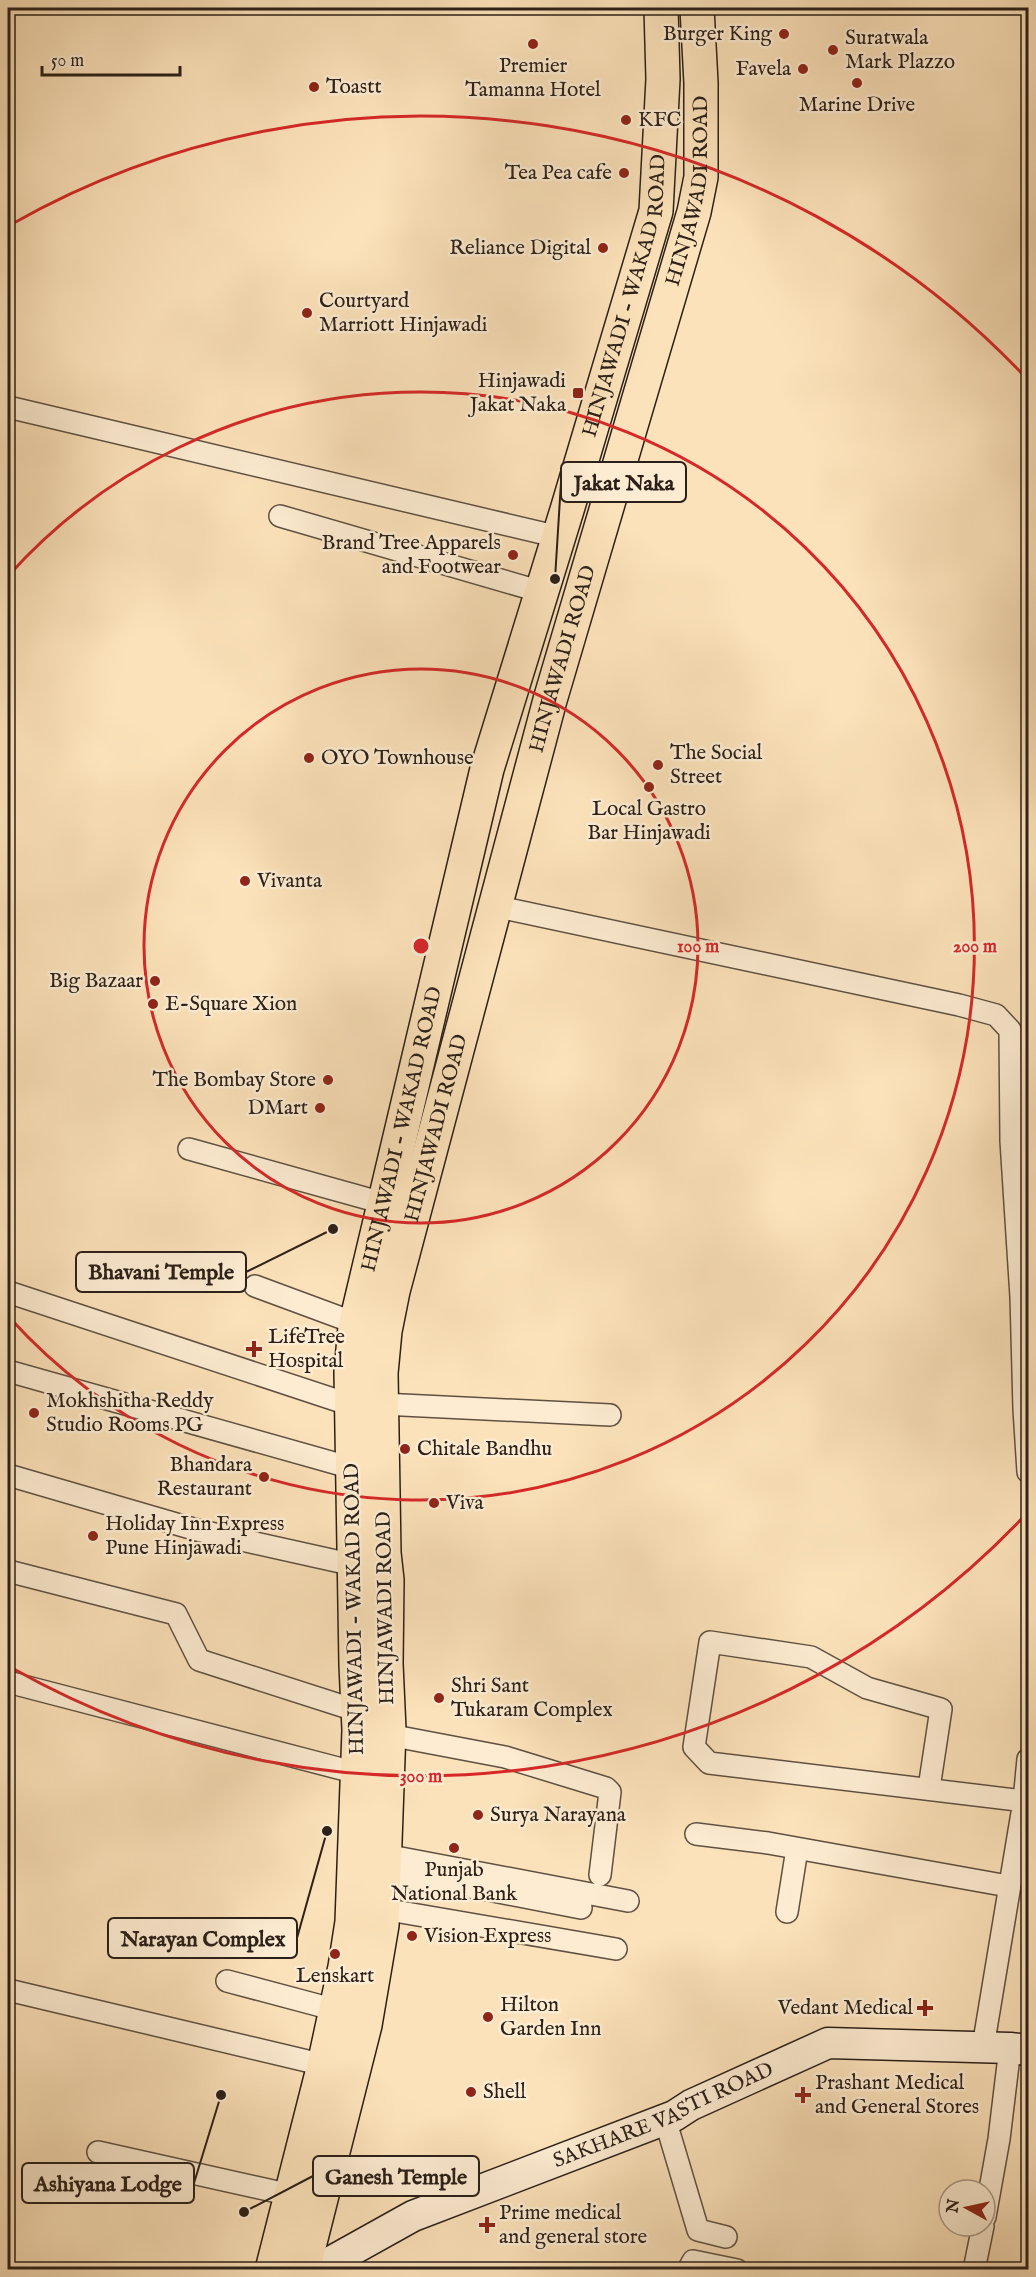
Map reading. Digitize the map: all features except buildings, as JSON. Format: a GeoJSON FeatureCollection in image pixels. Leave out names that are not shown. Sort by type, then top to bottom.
{"type":"FeatureCollection","features":[{"type":"Feature","properties":{"kind":"main road","name":"HINJAWADI - WAKAD ROAD"},"geometry":{"type":"LineString","coordinates":[[281,2269],[291,2195],[324,2065],[352,1922],[358,1711],[352,1468],[367,1404],[351,1372],[356,1323],[487,769],[656,211],[663,80],[661,8]]}},
{"type":"Feature","properties":{"kind":"main road","name":"HINJAWADI ROAD"},"geometry":{"type":"LineString","coordinates":[[281,2269],[365,2025],[383,1909],[389,1735],[386,1664],[387,1580],[367,1404],[381,1373],[385,1331],[393,1291],[550,700],[693,212],[701,177],[701,83],[697,8]]}},
{"type":"Feature","properties":{"kind":"street"},"geometry":{"type":"LineString","coordinates":[[8,406],[559,537]]}},
{"type":"Feature","properties":{"kind":"street"},"geometry":{"type":"LineString","coordinates":[[280,516],[542,592]]}},
{"type":"Feature","properties":{"kind":"street"},"geometry":{"type":"LineString","coordinates":[[494,906],[960,1005],[996,1015],[1010,1030],[1020,1138],[1020,1297],[1023,1398],[1029,1472]]}},
{"type":"Feature","properties":{"kind":"street"},"geometry":{"type":"LineString","coordinates":[[189,1149],[383,1203]]}},
{"type":"Feature","properties":{"kind":"street"},"geometry":{"type":"LineString","coordinates":[[255,1286],[356,1323]]}},
{"type":"Feature","properties":{"kind":"street"},"geometry":{"type":"LineString","coordinates":[[8,1292],[367,1404],[610,1415]]}},
{"type":"Feature","properties":{"kind":"street"},"geometry":{"type":"LineString","coordinates":[[8,1371],[352,1468]]}},
{"type":"Feature","properties":{"kind":"street"},"geometry":{"type":"LineString","coordinates":[[8,1475],[196,1530],[354,1565]]}},
{"type":"Feature","properties":{"kind":"street"},"geometry":{"type":"LineString","coordinates":[[8,1571],[176,1614],[199,1660],[358,1711]]}},
{"type":"Feature","properties":{"kind":"street"},"geometry":{"type":"LineString","coordinates":[[929,1788],[941,1709],[867,1688],[811,1657],[710,1642],[694,1747],[709,1763],[1024,1801]]}},
{"type":"Feature","properties":{"kind":"street"},"geometry":{"type":"LineString","coordinates":[[8,1682],[357,1773]]}},
{"type":"Feature","properties":{"kind":"street"},"geometry":{"type":"LineString","coordinates":[[389,1735],[505,1757],[606,1788],[610,1792],[600,1875]]}},
{"type":"Feature","properties":{"kind":"street"},"geometry":{"type":"LineString","coordinates":[[992,2178],[999,2139],[1007,2048],[1008,1886],[1024,1801],[1029,1759]]}},
{"type":"Feature","properties":{"kind":"street"},"geometry":{"type":"LineString","coordinates":[[696,1834],[797,1849],[1008,1886]]}},
{"type":"Feature","properties":{"kind":"street"},"geometry":{"type":"LineString","coordinates":[[787,1912],[797,1849]]}},
{"type":"Feature","properties":{"kind":"street"},"geometry":{"type":"LineString","coordinates":[[384,1865],[628,1901]]}},
{"type":"Feature","properties":{"kind":"street"},"geometry":{"type":"LineString","coordinates":[[384,1865],[483,1889],[581,1908]]}},
{"type":"Feature","properties":{"kind":"street"},"geometry":{"type":"LineString","coordinates":[[383,1909],[616,1949]]}},
{"type":"Feature","properties":{"kind":"street"},"geometry":{"type":"LineString","coordinates":[[227,1981],[336,2010]]}},
{"type":"Feature","properties":{"kind":"street"},"geometry":{"type":"LineString","coordinates":[[8,1990],[324,2065]]}},
{"type":"Feature","properties":{"kind":"street","name":"SAKHARE VASTI ROAD"},"geometry":{"type":"LineString","coordinates":[[316,2270],[412,2216],[664,2119],[828,2043],[1007,2048]]}},
{"type":"Feature","properties":{"kind":"street"},"geometry":{"type":"LineString","coordinates":[[664,2119],[698,2230],[726,2237]]}},
{"type":"Feature","properties":{"kind":"street"},"geometry":{"type":"LineString","coordinates":[[98,2152],[291,2195]]}},
{"type":"Feature","properties":{"kind":"street"},"geometry":{"type":"LineString","coordinates":[[974,2270],[981,2238]]}},
{"type":"Feature","properties":{"kind":"street"},"geometry":{"type":"LineString","coordinates":[[688,2270],[693,2261],[736,2270]]}},
{"type":"Feature","properties":{"kind":"place","name":"Burger King"},"geometry":{"type":"Point","coordinates":[784,34]}},
{"type":"Feature","properties":{"kind":"place","name":"Premier Tamanna Hotel"},"geometry":{"type":"Point","coordinates":[533,44]}},
{"type":"Feature","properties":{"kind":"place","name":"Suratwala Mark Plazzo"},"geometry":{"type":"Point","coordinates":[833,50]}},
{"type":"Feature","properties":{"kind":"place","name":"Favela"},"geometry":{"type":"Point","coordinates":[803,69]}},
{"type":"Feature","properties":{"kind":"place","name":"Marine Drive"},"geometry":{"type":"Point","coordinates":[857,83]}},
{"type":"Feature","properties":{"kind":"place","name":"Toastt"},"geometry":{"type":"Point","coordinates":[314,87]}},
{"type":"Feature","properties":{"kind":"place","name":"KFC"},"geometry":{"type":"Point","coordinates":[626,120]}},
{"type":"Feature","properties":{"kind":"place","name":"Tea Pea cafe"},"geometry":{"type":"Point","coordinates":[624,173]}},
{"type":"Feature","properties":{"kind":"place","name":"Reliance Digital"},"geometry":{"type":"Point","coordinates":[603,248]}},
{"type":"Feature","properties":{"kind":"place","name":"Courtyard Marriott Hinjawadi"},"geometry":{"type":"Point","coordinates":[307,313]}},
{"type":"Feature","properties":{"kind":"place","name":"Hinjawadi Jakat Naka"},"geometry":{"type":"Point","coordinates":[578,393]}},
{"type":"Feature","properties":{"kind":"place","name":"Brand Tree Apparels and Footwear"},"geometry":{"type":"Point","coordinates":[513,555]}},
{"type":"Feature","properties":{"kind":"place","name":"Jakat Naka"},"geometry":{"type":"Point","coordinates":[555,579]}},
{"type":"Feature","properties":{"kind":"place","name":"OYO Townhouse"},"geometry":{"type":"Point","coordinates":[309,758]}},
{"type":"Feature","properties":{"kind":"place","name":"The Social Street"},"geometry":{"type":"Point","coordinates":[658,765]}},
{"type":"Feature","properties":{"kind":"place","name":"Local Gastro Bar Hinjawadi"},"geometry":{"type":"Point","coordinates":[649,787]}},
{"type":"Feature","properties":{"kind":"place","name":"Vivanta"},"geometry":{"type":"Point","coordinates":[245,881]}},
{"type":"Feature","properties":{"kind":"place","name":"Big Bazaar"},"geometry":{"type":"Point","coordinates":[155,981]}},
{"type":"Feature","properties":{"kind":"place","name":"E-Square Xion"},"geometry":{"type":"Point","coordinates":[153,1004]}},
{"type":"Feature","properties":{"kind":"place","name":"The Bombay Store"},"geometry":{"type":"Point","coordinates":[328,1080]}},
{"type":"Feature","properties":{"kind":"place","name":"DMart"},"geometry":{"type":"Point","coordinates":[320,1108]}},
{"type":"Feature","properties":{"kind":"place","name":"Bhavani Temple"},"geometry":{"type":"Point","coordinates":[333,1229]}},
{"type":"Feature","properties":{"kind":"place","name":"LifeTree Hospital"},"geometry":{"type":"Point","coordinates":[254,1349]}},
{"type":"Feature","properties":{"kind":"place","name":"Mokhshitha Reddy Studio Rooms PG"},"geometry":{"type":"Point","coordinates":[34,1413]}},
{"type":"Feature","properties":{"kind":"place","name":"Chitale Bandhu"},"geometry":{"type":"Point","coordinates":[405,1449]}},
{"type":"Feature","properties":{"kind":"place","name":"Bhandara Restaurant"},"geometry":{"type":"Point","coordinates":[264,1477]}},
{"type":"Feature","properties":{"kind":"place","name":"Viva"},"geometry":{"type":"Point","coordinates":[434,1503]}},
{"type":"Feature","properties":{"kind":"place","name":"Holiday Inn Express Pune Hinjawadi"},"geometry":{"type":"Point","coordinates":[93,1536]}},
{"type":"Feature","properties":{"kind":"place","name":"Shri Sant Tukaram Complex"},"geometry":{"type":"Point","coordinates":[439,1698]}},
{"type":"Feature","properties":{"kind":"place","name":"Surya Narayana"},"geometry":{"type":"Point","coordinates":[478,1815]}},
{"type":"Feature","properties":{"kind":"place","name":"Narayan Complex"},"geometry":{"type":"Point","coordinates":[327,1831]}},
{"type":"Feature","properties":{"kind":"place","name":"Punjab National Bank"},"geometry":{"type":"Point","coordinates":[454,1848]}},
{"type":"Feature","properties":{"kind":"place","name":"Vision Express"},"geometry":{"type":"Point","coordinates":[412,1936]}},
{"type":"Feature","properties":{"kind":"place","name":"Lenskart"},"geometry":{"type":"Point","coordinates":[335,1954]}},
{"type":"Feature","properties":{"kind":"place","name":"Vedant Medical"},"geometry":{"type":"Point","coordinates":[925,2008]}},
{"type":"Feature","properties":{"kind":"place","name":"Hilton Garden Inn"},"geometry":{"type":"Point","coordinates":[488,2017]}},
{"type":"Feature","properties":{"kind":"place","name":"Shell"},"geometry":{"type":"Point","coordinates":[471,2092]}},
{"type":"Feature","properties":{"kind":"place","name":"Ashiyana Lodge"},"geometry":{"type":"Point","coordinates":[221,2095]}},
{"type":"Feature","properties":{"kind":"place","name":"Prashant Medical and General Stores"},"geometry":{"type":"Point","coordinates":[803,2095]}},
{"type":"Feature","properties":{"kind":"place","name":"Ganesh Temple"},"geometry":{"type":"Point","coordinates":[244,2212]}},
{"type":"Feature","properties":{"kind":"place","name":"Prime medical and general store"},"geometry":{"type":"Point","coordinates":[487,2225]}}]}
